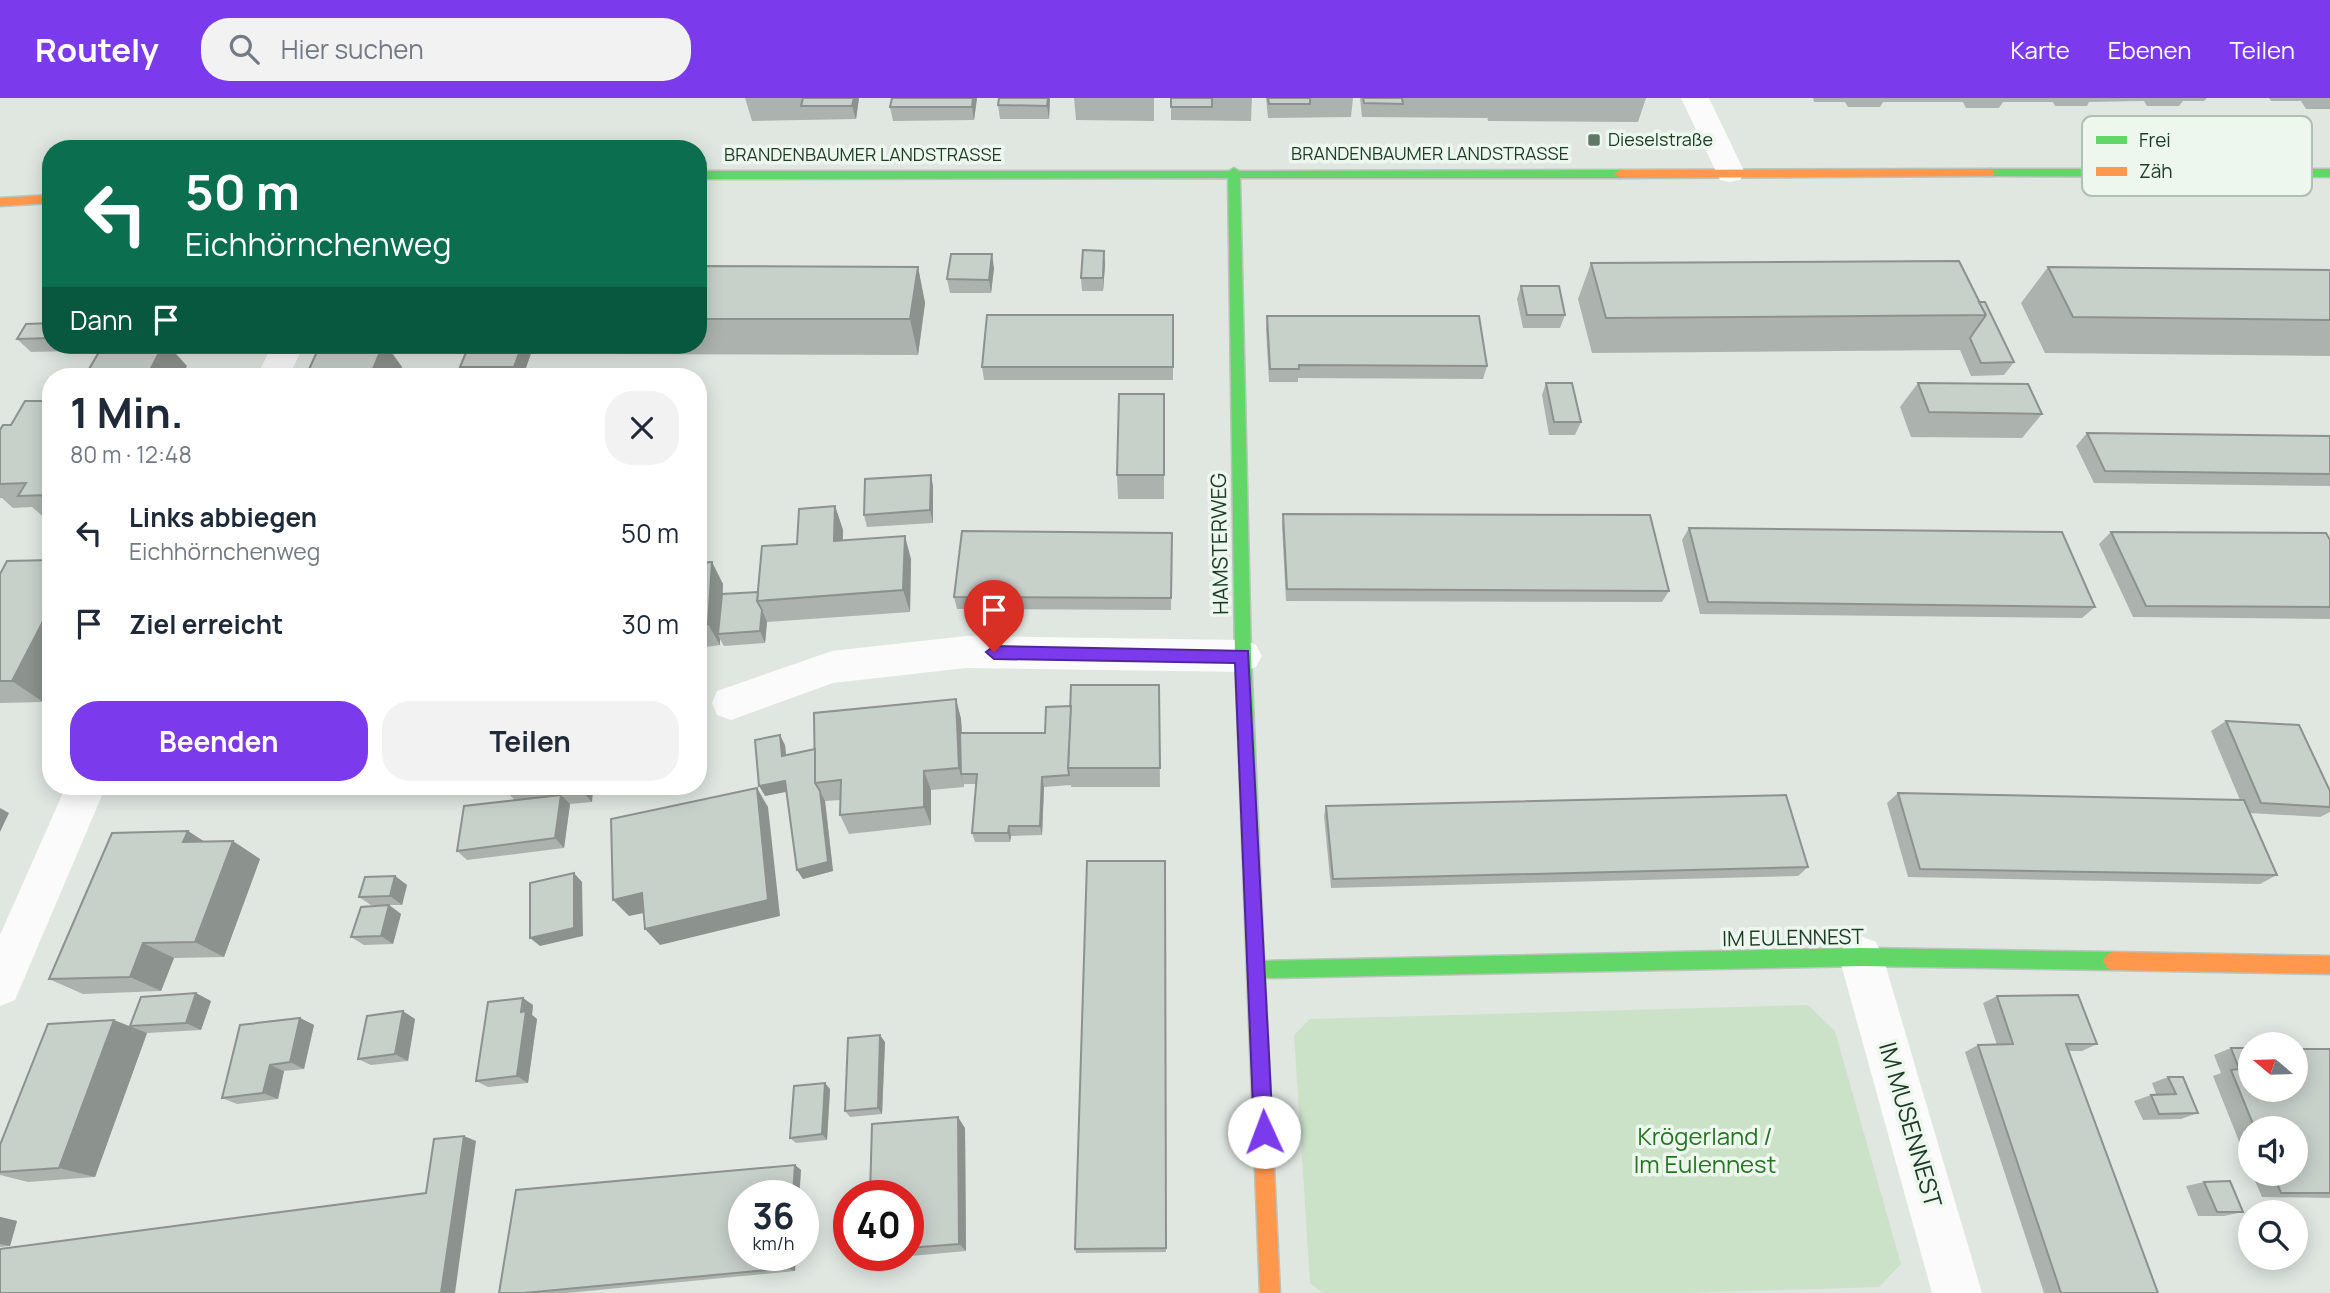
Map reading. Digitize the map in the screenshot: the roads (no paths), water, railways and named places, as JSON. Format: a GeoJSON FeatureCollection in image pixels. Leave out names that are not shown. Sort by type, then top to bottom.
{"type":"FeatureCollection","features":[{"type":"Feature","properties":{"kind":"street"},"geometry":{"type":"LineString","coordinates":[[1695,98],[1730,173]]}},
{"type":"Feature","properties":{"kind":"street","name":"BRANDENBAUMER LANDSTRASSE"},"geometry":{"type":"LineString","coordinates":[[707,175],[1234,172],[2082,173]]}},
{"type":"Feature","properties":{"kind":"street","name":"HAMSTERWEG"},"geometry":{"type":"LineString","coordinates":[[1234,172],[1243,656],[1270,1293]]}},
{"type":"Feature","properties":{"kind":"street","name":"BRANDENBAUMER LANDSTRASSE"},"geometry":{"type":"LineString","coordinates":[[2312,173],[2330,173]]}},
{"type":"Feature","properties":{"kind":"street"},"geometry":{"type":"LineString","coordinates":[[0,202],[42,200]]}},
{"type":"Feature","properties":{"kind":"street"},"geometry":{"type":"LineString","coordinates":[[731,703],[832,667],[966,652],[1243,656]]}},
{"type":"Feature","properties":{"kind":"street"},"geometry":{"type":"LineString","coordinates":[[0,985],[82,795]]}},
{"type":"Feature","properties":{"kind":"street","name":"IM EULENNEST"},"geometry":{"type":"LineString","coordinates":[[1258,970],[1861,957],[2330,965]]}},
{"type":"Feature","properties":{"kind":"street","name":"IM MUSENNEST"},"geometry":{"type":"LineString","coordinates":[[1861,957],[1958,1293]]}},
{"type":"Feature","properties":{"kind":"place","name":"Dieselstraße"},"geometry":{"type":"Point","coordinates":[1594,140]}},
{"type":"Feature","properties":{"kind":"park label","name":"Krögerland / Im Eulennest"},"geometry":{"type":"Point","coordinates":[1705,1151]}}]}
